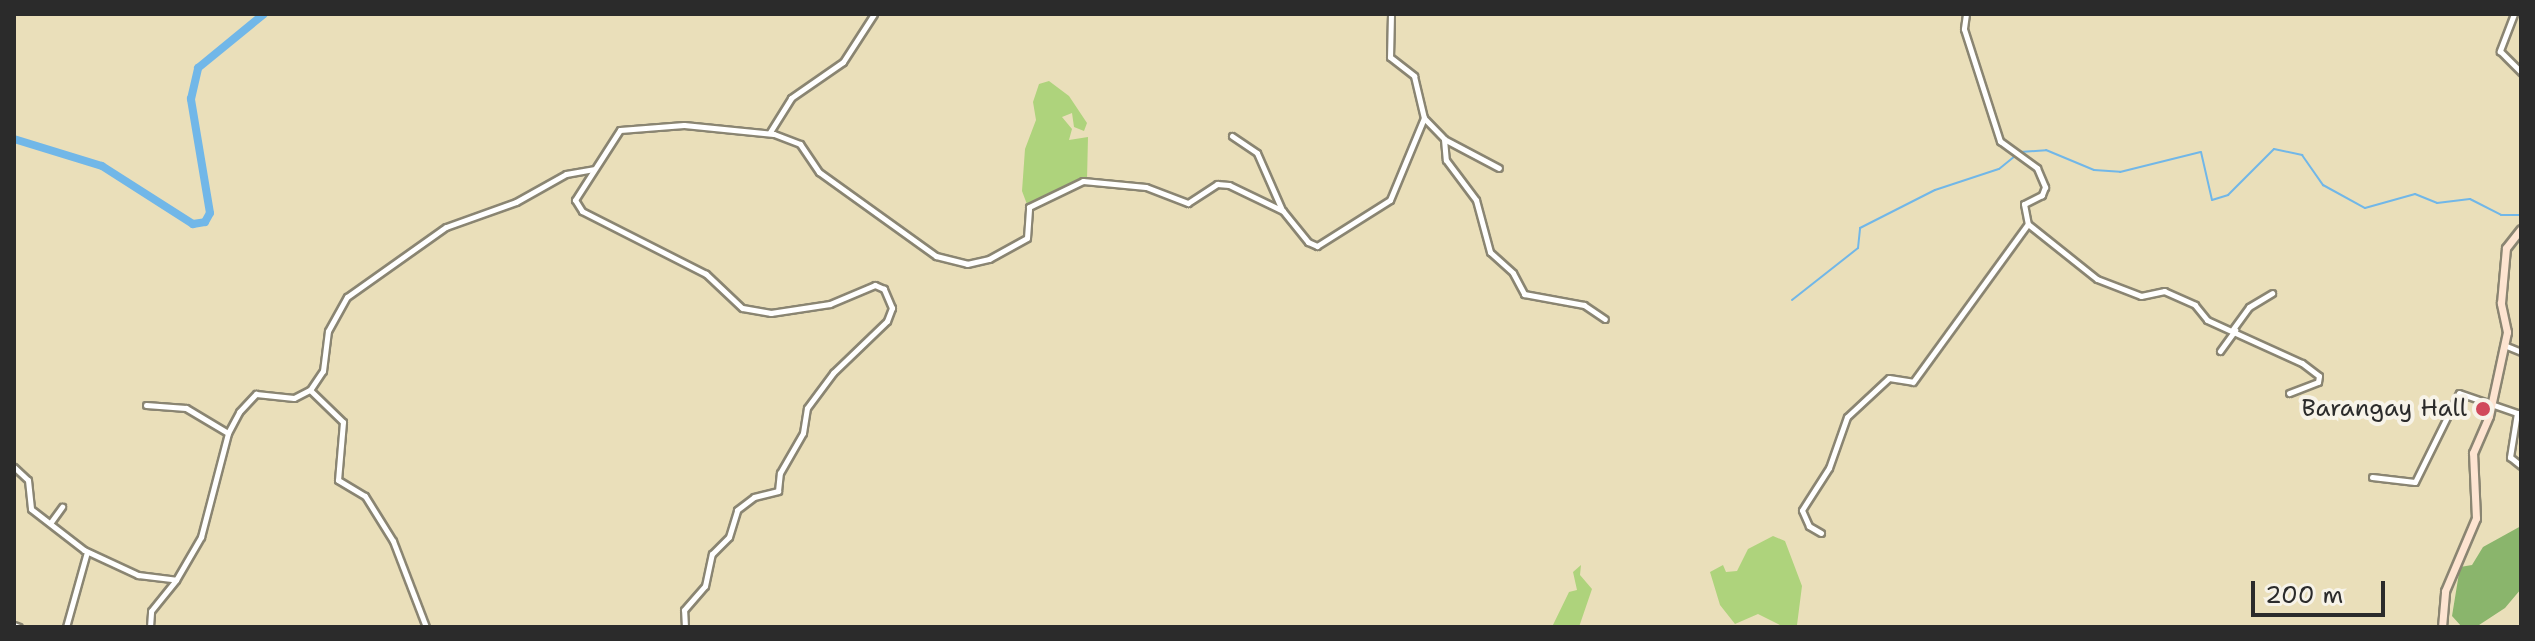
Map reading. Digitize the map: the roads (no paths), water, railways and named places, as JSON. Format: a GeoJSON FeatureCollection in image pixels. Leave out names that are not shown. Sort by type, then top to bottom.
{"type":"FeatureCollection","features":[{"type":"Feature","properties":{"kind":"street"},"geometry":{"type":"LineString","coordinates":[[770,132],[791,98],[843,62],[874,14]]}},
{"type":"Feature","properties":{"kind":"street"},"geometry":{"type":"LineString","coordinates":[[1391,14],[1390,57],[1414,76],[1424,118],[1444,139],[1499,168]]}},
{"type":"Feature","properties":{"kind":"street"},"geometry":{"type":"LineString","coordinates":[[1966,14],[1965,32],[2000,141],[2037,168],[2045,187],[2042,195],[2024,204],[2028,224],[2097,279],[2141,296],[2164,291],[2198,306],[2207,320],[2312,368],[2320,379],[2289,393]]}},
{"type":"Feature","properties":{"kind":"street"},"geometry":{"type":"LineString","coordinates":[[2514,14],[2500,51],[2521,72]]}},
{"type":"Feature","properties":{"kind":"street"},"geometry":{"type":"LineString","coordinates":[[1232,136],[1257,153],[1283,211],[1308,242],[1317,246],[1381,209],[1401,181],[1424,118]]}},
{"type":"Feature","properties":{"kind":"street"},"geometry":{"type":"LineString","coordinates":[[685,627],[684,610],[705,586],[712,554],[729,537],[737,510],[754,497],[778,491],[780,473],[803,433],[807,408],[833,373],[887,321],[892,308],[884,289],[875,285],[830,304],[771,313],[742,308],[706,274],[579,208],[575,200],[620,130],[684,125],[770,132],[800,144],[819,172],[880,211],[936,256],[967,264],[989,259],[1027,238],[1029,207],[1078,181],[1146,187],[1188,203],[1223,184],[1283,211]]}},
{"type":"Feature","properties":{"kind":"street"},"geometry":{"type":"LineString","coordinates":[[1444,139],[1446,160],[1479,207],[1486,244],[1513,273],[1521,291],[1537,299],[1584,305],[1605,319]]}},
{"type":"Feature","properties":{"kind":"street"},"geometry":{"type":"LineString","coordinates":[[150,627],[151,611],[176,580],[201,537],[228,433],[252,396],[294,398],[310,390],[323,371],[328,331],[350,294],[446,227],[516,202],[566,174],[594,169]]}},
{"type":"Feature","properties":{"kind":"street"},"geometry":{"type":"LineString","coordinates":[[1821,533],[1809,526],[1802,510],[1829,468],[1847,417],[1889,378],[1913,382],[2028,224]]}},
{"type":"Feature","properties":{"kind":"street"},"geometry":{"type":"LineString","coordinates":[[2442,627],[2445,591],[2474,528],[2472,460],[2504,345],[2506,248],[2521,229]]}},
{"type":"Feature","properties":{"kind":"street"},"geometry":{"type":"LineString","coordinates":[[2220,351],[2249,307],[2272,293]]}},
{"type":"Feature","properties":{"kind":"street"},"geometry":{"type":"LineString","coordinates":[[2504,345],[2521,352]]}},
{"type":"Feature","properties":{"kind":"street"},"geometry":{"type":"LineString","coordinates":[[310,390],[343,422],[338,480],[365,496],[393,541],[426,627]]}},
{"type":"Feature","properties":{"kind":"street"},"geometry":{"type":"LineString","coordinates":[[2372,477],[2412,485],[2459,393],[2490,401],[2518,416],[2510,457],[2521,466]]}},
{"type":"Feature","properties":{"kind":"street"},"geometry":{"type":"LineString","coordinates":[[146,405],[186,408],[228,433]]}},
{"type":"Feature","properties":{"kind":"street"},"geometry":{"type":"LineString","coordinates":[[14,467],[28,480],[31,509],[87,552],[138,575],[176,580]]}},
{"type":"Feature","properties":{"kind":"street"},"geometry":{"type":"LineString","coordinates":[[51,522],[62,507]]}},
{"type":"Feature","properties":{"kind":"street"},"geometry":{"type":"LineString","coordinates":[[66,627],[87,552]]}},
{"type":"Feature","properties":{"kind":"waterway"},"geometry":{"type":"LineString","coordinates":[[14,139],[102,166],[193,224],[205,222],[210,213],[191,99],[198,68],[264,14]]}},
{"type":"Feature","properties":{"kind":"waterway"},"geometry":{"type":"LineString","coordinates":[[2020,152],[2046,150],[2094,170],[2120,172],[2201,152],[2212,200],[2228,195],[2274,149],[2302,155],[2323,185],[2365,208],[2415,194],[2437,203],[2470,199],[2501,215],[2521,215]]}},
{"type":"Feature","properties":{"kind":"waterway"},"geometry":{"type":"LineString","coordinates":[[1792,300],[1858,248],[1860,228],[1935,190],[1999,169],[2015,156]]}},
{"type":"Feature","properties":{"kind":"place","name":"Barangay Hall"},"geometry":{"type":"Point","coordinates":[2483,409]}}]}
